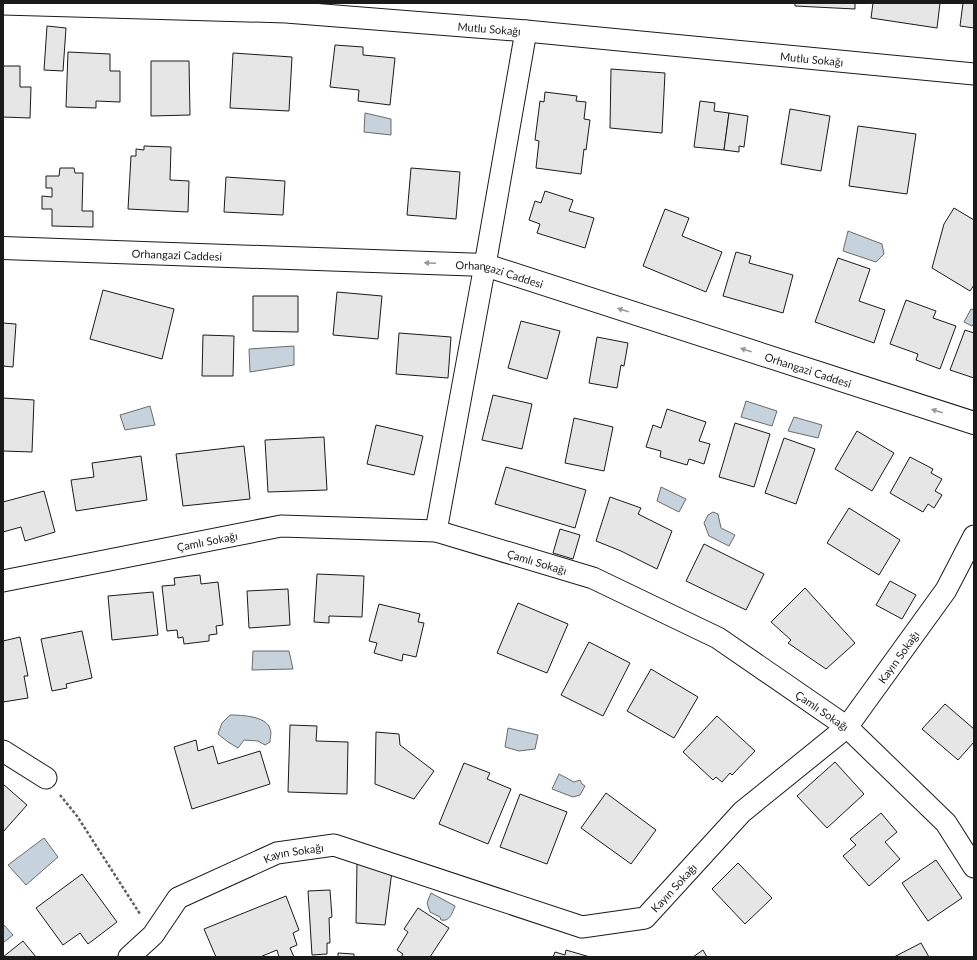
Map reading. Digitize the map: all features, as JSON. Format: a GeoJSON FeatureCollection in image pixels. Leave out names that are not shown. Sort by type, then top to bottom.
{"type":"FeatureCollection","features":[{"type":"Feature","properties":{"kind":"street","name":"Mutlu Sokağı"},"geometry":{"type":"LineString","coordinates":[[3,4],[286,12],[526,31],[974,74]]}},
{"type":"Feature","properties":{"kind":"street"},"geometry":{"type":"LineString","coordinates":[[436,531],[485,266],[526,31]]}},
{"type":"Feature","properties":{"kind":"street","name":"Orhangazi Caddesi"},"geometry":{"type":"LineString","coordinates":[[3,248],[485,266],[974,423]]}},
{"type":"Feature","properties":{"kind":"street","name":"Çamlı Sokağı"},"geometry":{"type":"LineString","coordinates":[[3,581],[281,526],[436,531],[593,578],[718,638],[846,727],[946,823],[974,867]]}},
{"type":"Feature","properties":{"kind":"street","name":"Kayın Sokağı"},"geometry":{"type":"LineString","coordinates":[[129,957],[153,935],[178,898],[277,853],[334,845],[582,927],[645,918],[742,812],[846,727],[946,590],[974,536]]}},
{"type":"Feature","properties":{"kind":"street"},"geometry":{"type":"LineString","coordinates":[[3,751],[46,778]]}},
{"type":"Feature","properties":{"kind":"path"},"geometry":{"type":"LineString","coordinates":[[46,778],[77,816],[153,935]]}},
{"type":"Feature","properties":{"kind":"shaded area"},"geometry":{"type":"Polygon","coordinates":[[[365,113],[391,119],[391,135],[364,132],[365,113]]]}},
{"type":"Feature","properties":{"kind":"shaded area"},"geometry":{"type":"Polygon","coordinates":[[[848,231],[882,244],[884,254],[876,262],[843,251],[848,231]]]}},
{"type":"Feature","properties":{"kind":"shaded area"},"geometry":{"type":"Polygon","coordinates":[[[971,309],[974,310],[974,323],[972,326],[964,322],[971,309]]]}},
{"type":"Feature","properties":{"kind":"shaded area"},"geometry":{"type":"Polygon","coordinates":[[[294,346],[294,365],[250,372],[249,349],[294,346]]]}},
{"type":"Feature","properties":{"kind":"shaded area"},"geometry":{"type":"Polygon","coordinates":[[[746,401],[777,411],[772,426],[741,417],[746,401]]]}},
{"type":"Feature","properties":{"kind":"shaded area"},"geometry":{"type":"Polygon","coordinates":[[[150,406],[155,425],[125,430],[120,415],[150,406]]]}},
{"type":"Feature","properties":{"kind":"shaded area"},"geometry":{"type":"Polygon","coordinates":[[[794,417],[822,425],[818,438],[788,431],[794,417]]]}},
{"type":"Feature","properties":{"kind":"shaded area"},"geometry":{"type":"Polygon","coordinates":[[[661,487],[686,499],[679,512],[657,501],[661,487]]]}},
{"type":"Feature","properties":{"kind":"shaded area"},"geometry":{"type":"Polygon","coordinates":[[[713,512],[718,514],[721,528],[735,535],[729,546],[709,536],[704,523],[708,515],[713,512]]]}},
{"type":"Feature","properties":{"kind":"shaded area"},"geometry":{"type":"Polygon","coordinates":[[[253,651],[289,651],[293,669],[252,670],[253,651]]]}},
{"type":"Feature","properties":{"kind":"shaded area"},"geometry":{"type":"Polygon","coordinates":[[[230,715],[253,717],[264,721],[271,730],[270,742],[265,745],[258,741],[244,740],[238,748],[228,742],[218,734],[222,723],[230,715]]]}},
{"type":"Feature","properties":{"kind":"shaded area"},"geometry":{"type":"Polygon","coordinates":[[[508,728],[538,735],[535,749],[519,751],[505,747],[508,728]]]}},
{"type":"Feature","properties":{"kind":"shaded area"},"geometry":{"type":"Polygon","coordinates":[[[559,774],[574,782],[580,780],[585,786],[580,795],[573,797],[552,789],[559,774]]]}},
{"type":"Feature","properties":{"kind":"shaded area"},"geometry":{"type":"Polygon","coordinates":[[[44,838],[58,857],[26,885],[8,865],[44,838]]]}},
{"type":"Feature","properties":{"kind":"shaded area"},"geometry":{"type":"Polygon","coordinates":[[[431,893],[455,906],[447,920],[441,920],[440,917],[430,912],[427,903],[431,893]]]}},
{"type":"Feature","properties":{"kind":"shaded area"},"geometry":{"type":"Polygon","coordinates":[[[3,924],[13,935],[3,943],[3,924]]]}},
{"type":"Feature","properties":{"kind":"building"},"geometry":{"type":"Polygon","coordinates":[[[795,3],[855,3],[855,9],[795,6],[795,3]]]}},
{"type":"Feature","properties":{"kind":"building"},"geometry":{"type":"Polygon","coordinates":[[[873,3],[940,3],[937,28],[871,18],[873,3]]]}},
{"type":"Feature","properties":{"kind":"building"},"geometry":{"type":"Polygon","coordinates":[[[963,3],[974,3],[974,28],[960,26],[963,3]]]}},
{"type":"Feature","properties":{"kind":"building"},"geometry":{"type":"Polygon","coordinates":[[[47,26],[66,28],[63,71],[44,70],[47,26]]]}},
{"type":"Feature","properties":{"kind":"building"},"geometry":{"type":"Polygon","coordinates":[[[335,45],[363,47],[363,55],[395,58],[390,105],[358,101],[359,90],[330,87],[335,45]]]}},
{"type":"Feature","properties":{"kind":"building"},"geometry":{"type":"Polygon","coordinates":[[[68,52],[110,54],[110,71],[120,71],[120,102],[96,101],[96,108],[66,107],[68,52]]]}},
{"type":"Feature","properties":{"kind":"building"},"geometry":{"type":"Polygon","coordinates":[[[233,53],[292,57],[289,111],[230,108],[233,53]]]}},
{"type":"Feature","properties":{"kind":"building"},"geometry":{"type":"Polygon","coordinates":[[[151,61],[189,61],[190,115],[151,116],[151,61]]]}},
{"type":"Feature","properties":{"kind":"building"},"geometry":{"type":"Polygon","coordinates":[[[3,66],[20,66],[20,87],[31,87],[30,118],[3,117],[3,66]]]}},
{"type":"Feature","properties":{"kind":"building"},"geometry":{"type":"Polygon","coordinates":[[[611,69],[665,73],[662,133],[610,128],[611,69]]]}},
{"type":"Feature","properties":{"kind":"building"},"geometry":{"type":"Polygon","coordinates":[[[545,92],[577,96],[576,101],[586,102],[584,119],[590,120],[581,174],[536,168],[539,141],[535,140],[540,101],[544,102],[545,92]]]}},
{"type":"Feature","properties":{"kind":"building"},"geometry":{"type":"Polygon","coordinates":[[[700,101],[715,103],[714,111],[729,113],[724,150],[694,147],[700,101]]]}},
{"type":"Feature","properties":{"kind":"building"},"geometry":{"type":"Polygon","coordinates":[[[790,109],[830,116],[821,171],[781,164],[790,109]]]}},
{"type":"Feature","properties":{"kind":"building"},"geometry":{"type":"Polygon","coordinates":[[[729,113],[748,116],[744,147],[739,146],[739,152],[724,150],[729,113]]]}},
{"type":"Feature","properties":{"kind":"building"},"geometry":{"type":"Polygon","coordinates":[[[858,126],[916,134],[907,194],[849,186],[858,126]]]}},
{"type":"Feature","properties":{"kind":"building"},"geometry":{"type":"Polygon","coordinates":[[[144,146],[171,147],[170,180],[189,181],[188,212],[128,209],[131,156],[136,156],[136,149],[144,150],[144,146]]]}},
{"type":"Feature","properties":{"kind":"building"},"geometry":{"type":"Polygon","coordinates":[[[60,168],[74,168],[75,173],[83,173],[82,211],[93,211],[93,227],[52,226],[52,209],[42,209],[42,196],[52,197],[52,188],[46,188],[46,176],[59,176],[60,168]]]}},
{"type":"Feature","properties":{"kind":"building"},"geometry":{"type":"Polygon","coordinates":[[[411,168],[460,172],[456,219],[407,215],[411,168]]]}},
{"type":"Feature","properties":{"kind":"building"},"geometry":{"type":"Polygon","coordinates":[[[226,177],[285,181],[283,215],[224,212],[226,177]]]}},
{"type":"Feature","properties":{"kind":"building"},"geometry":{"type":"Polygon","coordinates":[[[545,191],[573,200],[569,211],[594,218],[585,248],[537,233],[540,224],[529,220],[535,201],[541,203],[545,191]]]}},
{"type":"Feature","properties":{"kind":"building"},"geometry":{"type":"Polygon","coordinates":[[[954,208],[974,220],[974,285],[970,291],[932,268],[944,224],[954,208]]]}},
{"type":"Feature","properties":{"kind":"building"},"geometry":{"type":"Polygon","coordinates":[[[665,209],[689,218],[682,236],[722,252],[706,292],[643,266],[665,209]]]}},
{"type":"Feature","properties":{"kind":"building"},"geometry":{"type":"Polygon","coordinates":[[[736,252],[751,256],[749,263],[793,275],[783,313],[723,296],[736,252]]]}},
{"type":"Feature","properties":{"kind":"building"},"geometry":{"type":"Polygon","coordinates":[[[838,258],[870,269],[859,301],[885,310],[874,343],[815,322],[838,258]]]}},
{"type":"Feature","properties":{"kind":"building"},"geometry":{"type":"Polygon","coordinates":[[[103,290],[174,309],[162,359],[90,339],[103,290]]]}},
{"type":"Feature","properties":{"kind":"building"},"geometry":{"type":"Polygon","coordinates":[[[337,292],[382,296],[378,339],[333,335],[337,292]]]}},
{"type":"Feature","properties":{"kind":"building"},"geometry":{"type":"Polygon","coordinates":[[[253,296],[298,296],[298,332],[253,331],[253,296]]]}},
{"type":"Feature","properties":{"kind":"building"},"geometry":{"type":"Polygon","coordinates":[[[906,300],[936,311],[933,318],[956,326],[940,369],[916,360],[918,354],[890,344],[906,300]]]}},
{"type":"Feature","properties":{"kind":"building"},"geometry":{"type":"Polygon","coordinates":[[[521,321],[560,331],[547,379],[508,368],[521,321]]]}},
{"type":"Feature","properties":{"kind":"building"},"geometry":{"type":"Polygon","coordinates":[[[3,323],[16,324],[13,367],[3,366],[3,323]]]}},
{"type":"Feature","properties":{"kind":"building"},"geometry":{"type":"Polygon","coordinates":[[[965,330],[974,333],[974,378],[950,370],[965,330]]]}},
{"type":"Feature","properties":{"kind":"building"},"geometry":{"type":"Polygon","coordinates":[[[399,333],[451,337],[448,378],[396,374],[399,333]]]}},
{"type":"Feature","properties":{"kind":"building"},"geometry":{"type":"Polygon","coordinates":[[[203,335],[234,336],[233,376],[202,376],[203,335]]]}},
{"type":"Feature","properties":{"kind":"building"},"geometry":{"type":"Polygon","coordinates":[[[597,337],[628,343],[624,366],[621,365],[617,388],[589,383],[597,337]]]}},
{"type":"Feature","properties":{"kind":"building"},"geometry":{"type":"Polygon","coordinates":[[[493,395],[532,404],[522,449],[482,440],[493,395]]]}},
{"type":"Feature","properties":{"kind":"building"},"geometry":{"type":"Polygon","coordinates":[[[3,398],[34,400],[32,452],[3,451],[3,398]]]}},
{"type":"Feature","properties":{"kind":"building"},"geometry":{"type":"Polygon","coordinates":[[[667,409],[706,422],[699,441],[710,444],[704,464],[689,459],[687,465],[660,457],[661,451],[646,447],[653,425],[661,428],[667,409]]]}},
{"type":"Feature","properties":{"kind":"building"},"geometry":{"type":"Polygon","coordinates":[[[574,418],[613,427],[604,471],[565,463],[574,418]]]}},
{"type":"Feature","properties":{"kind":"building"},"geometry":{"type":"Polygon","coordinates":[[[735,423],[770,434],[754,487],[719,477],[735,423]]]}},
{"type":"Feature","properties":{"kind":"building"},"geometry":{"type":"Polygon","coordinates":[[[376,425],[423,436],[414,475],[367,464],[376,425]]]}},
{"type":"Feature","properties":{"kind":"building"},"geometry":{"type":"Polygon","coordinates":[[[857,431],[894,453],[872,491],[835,469],[857,431]]]}},
{"type":"Feature","properties":{"kind":"building"},"geometry":{"type":"Polygon","coordinates":[[[324,437],[327,490],[268,492],[265,440],[324,437]]]}},
{"type":"Feature","properties":{"kind":"building"},"geometry":{"type":"Polygon","coordinates":[[[784,438],[815,449],[796,504],[765,493],[784,438]]]}},
{"type":"Feature","properties":{"kind":"building"},"geometry":{"type":"Polygon","coordinates":[[[244,446],[250,499],[183,506],[176,454],[244,446]]]}},
{"type":"Feature","properties":{"kind":"building"},"geometry":{"type":"Polygon","coordinates":[[[141,456],[147,500],[76,511],[71,480],[94,477],[92,463],[141,456]]]}},
{"type":"Feature","properties":{"kind":"building"},"geometry":{"type":"Polygon","coordinates":[[[910,457],[933,469],[931,473],[942,479],[935,491],[942,495],[934,508],[928,504],[923,512],[890,493],[910,457]]]}},
{"type":"Feature","properties":{"kind":"building"},"geometry":{"type":"Polygon","coordinates":[[[506,467],[586,490],[575,528],[495,504],[506,467]]]}},
{"type":"Feature","properties":{"kind":"building"},"geometry":{"type":"Polygon","coordinates":[[[44,491],[55,532],[25,541],[21,527],[3,532],[3,502],[44,491]]]}},
{"type":"Feature","properties":{"kind":"building"},"geometry":{"type":"Polygon","coordinates":[[[610,497],[641,508],[638,514],[672,531],[657,569],[621,551],[596,541],[610,497]]]}},
{"type":"Feature","properties":{"kind":"building"},"geometry":{"type":"Polygon","coordinates":[[[849,508],[900,540],[879,575],[827,543],[849,508]]]}},
{"type":"Feature","properties":{"kind":"building"},"geometry":{"type":"Polygon","coordinates":[[[560,529],[580,535],[573,559],[553,553],[560,529]]]}},
{"type":"Feature","properties":{"kind":"building"},"geometry":{"type":"Polygon","coordinates":[[[704,544],[764,574],[746,610],[686,581],[704,544]]]}},
{"type":"Feature","properties":{"kind":"building"},"geometry":{"type":"Polygon","coordinates":[[[317,574],[364,576],[362,617],[329,616],[329,623],[314,622],[317,574]]]}},
{"type":"Feature","properties":{"kind":"building"},"geometry":{"type":"Polygon","coordinates":[[[200,575],[201,584],[218,582],[223,625],[216,626],[217,634],[209,635],[209,641],[184,644],[183,637],[178,638],[177,630],[167,631],[162,586],[175,585],[174,578],[200,575]]]}},
{"type":"Feature","properties":{"kind":"building"},"geometry":{"type":"Polygon","coordinates":[[[890,581],[916,595],[902,619],[876,605],[890,581]]]}},
{"type":"Feature","properties":{"kind":"building"},"geometry":{"type":"Polygon","coordinates":[[[805,588],[855,643],[826,669],[788,643],[791,640],[771,622],[805,588]]]}},
{"type":"Feature","properties":{"kind":"building"},"geometry":{"type":"Polygon","coordinates":[[[288,589],[290,625],[249,628],[247,591],[288,589]]]}},
{"type":"Feature","properties":{"kind":"building"},"geometry":{"type":"Polygon","coordinates":[[[153,592],[158,635],[112,640],[108,596],[153,592]]]}},
{"type":"Feature","properties":{"kind":"building"},"geometry":{"type":"Polygon","coordinates":[[[518,603],[568,624],[547,673],[497,653],[518,603]]]}},
{"type":"Feature","properties":{"kind":"building"},"geometry":{"type":"Polygon","coordinates":[[[379,604],[420,614],[418,622],[424,623],[416,657],[403,654],[402,661],[374,653],[377,643],[369,641],[379,604]]]}},
{"type":"Feature","properties":{"kind":"building"},"geometry":{"type":"Polygon","coordinates":[[[82,631],[92,678],[66,684],[67,688],[52,691],[41,639],[82,631]]]}},
{"type":"Feature","properties":{"kind":"building"},"geometry":{"type":"Polygon","coordinates":[[[20,637],[28,676],[24,676],[28,698],[3,702],[3,641],[20,637]]]}},
{"type":"Feature","properties":{"kind":"building"},"geometry":{"type":"Polygon","coordinates":[[[589,642],[630,663],[603,716],[561,695],[589,642]]]}},
{"type":"Feature","properties":{"kind":"building"},"geometry":{"type":"Polygon","coordinates":[[[651,669],[698,697],[674,738],[627,711],[651,669]]]}},
{"type":"Feature","properties":{"kind":"building"},"geometry":{"type":"Polygon","coordinates":[[[945,704],[974,729],[974,742],[958,760],[922,729],[945,704]]]}},
{"type":"Feature","properties":{"kind":"building"},"geometry":{"type":"Polygon","coordinates":[[[717,716],[755,751],[732,775],[730,773],[722,782],[716,777],[713,780],[683,752],[717,716]]]}},
{"type":"Feature","properties":{"kind":"building"},"geometry":{"type":"Polygon","coordinates":[[[290,725],[317,726],[316,741],[348,742],[347,794],[288,792],[290,725]]]}},
{"type":"Feature","properties":{"kind":"building"},"geometry":{"type":"Polygon","coordinates":[[[376,732],[399,734],[400,745],[434,771],[414,799],[375,784],[376,732]]]}},
{"type":"Feature","properties":{"kind":"building"},"geometry":{"type":"Polygon","coordinates":[[[196,740],[198,751],[213,746],[218,764],[260,751],[270,784],[192,809],[174,747],[196,740]]]}},
{"type":"Feature","properties":{"kind":"building"},"geometry":{"type":"Polygon","coordinates":[[[835,762],[864,794],[827,828],[797,796],[835,762]]]}},
{"type":"Feature","properties":{"kind":"building"},"geometry":{"type":"Polygon","coordinates":[[[464,763],[490,773],[487,779],[511,789],[488,844],[439,824],[464,763]]]}},
{"type":"Feature","properties":{"kind":"building"},"geometry":{"type":"Polygon","coordinates":[[[3,784],[27,805],[3,832],[3,784]]]}},
{"type":"Feature","properties":{"kind":"building"},"geometry":{"type":"Polygon","coordinates":[[[606,793],[656,830],[631,864],[581,828],[606,793]]]}},
{"type":"Feature","properties":{"kind":"building"},"geometry":{"type":"Polygon","coordinates":[[[520,794],[567,812],[547,864],[500,847],[520,794]]]}},
{"type":"Feature","properties":{"kind":"building"},"geometry":{"type":"Polygon","coordinates":[[[881,813],[897,832],[885,842],[900,859],[869,886],[843,856],[856,845],[850,839],[881,813]]]}},
{"type":"Feature","properties":{"kind":"building"},"geometry":{"type":"Polygon","coordinates":[[[936,860],[962,898],[928,921],[902,883],[936,860]]]}},
{"type":"Feature","properties":{"kind":"building"},"geometry":{"type":"Polygon","coordinates":[[[357,863],[392,871],[385,925],[356,923],[357,863]]]}},
{"type":"Feature","properties":{"kind":"building"},"geometry":{"type":"Polygon","coordinates":[[[738,863],[772,898],[745,924],[712,889],[738,863]]]}},
{"type":"Feature","properties":{"kind":"building"},"geometry":{"type":"Polygon","coordinates":[[[82,874],[117,922],[88,944],[80,933],[63,945],[36,908],[82,874]]]}},
{"type":"Feature","properties":{"kind":"building"},"geometry":{"type":"Polygon","coordinates":[[[330,890],[332,917],[329,918],[330,943],[327,943],[327,954],[312,955],[308,891],[330,890]]]}},
{"type":"Feature","properties":{"kind":"building"},"geometry":{"type":"Polygon","coordinates":[[[286,896],[299,930],[293,933],[297,945],[290,948],[294,957],[279,957],[277,950],[260,957],[216,957],[204,929],[286,896]]]}},
{"type":"Feature","properties":{"kind":"building"},"geometry":{"type":"Polygon","coordinates":[[[418,908],[449,928],[430,957],[401,957],[403,954],[397,950],[408,932],[404,929],[418,908]]]}},
{"type":"Feature","properties":{"kind":"building"},"geometry":{"type":"Polygon","coordinates":[[[23,941],[36,957],[3,957],[23,941]]]}},
{"type":"Feature","properties":{"kind":"building"},"geometry":{"type":"Polygon","coordinates":[[[921,943],[929,957],[894,957],[921,943]]]}},
{"type":"Feature","properties":{"kind":"building"},"geometry":{"type":"Polygon","coordinates":[[[566,950],[590,957],[553,957],[555,952],[565,955],[566,950]]]}},
{"type":"Feature","properties":{"kind":"building"},"geometry":{"type":"Polygon","coordinates":[[[703,950],[707,957],[693,957],[703,950]]]}},
{"type":"Feature","properties":{"kind":"building"},"geometry":{"type":"Polygon","coordinates":[[[338,953],[354,954],[354,957],[338,957],[338,953]]]}}]}
